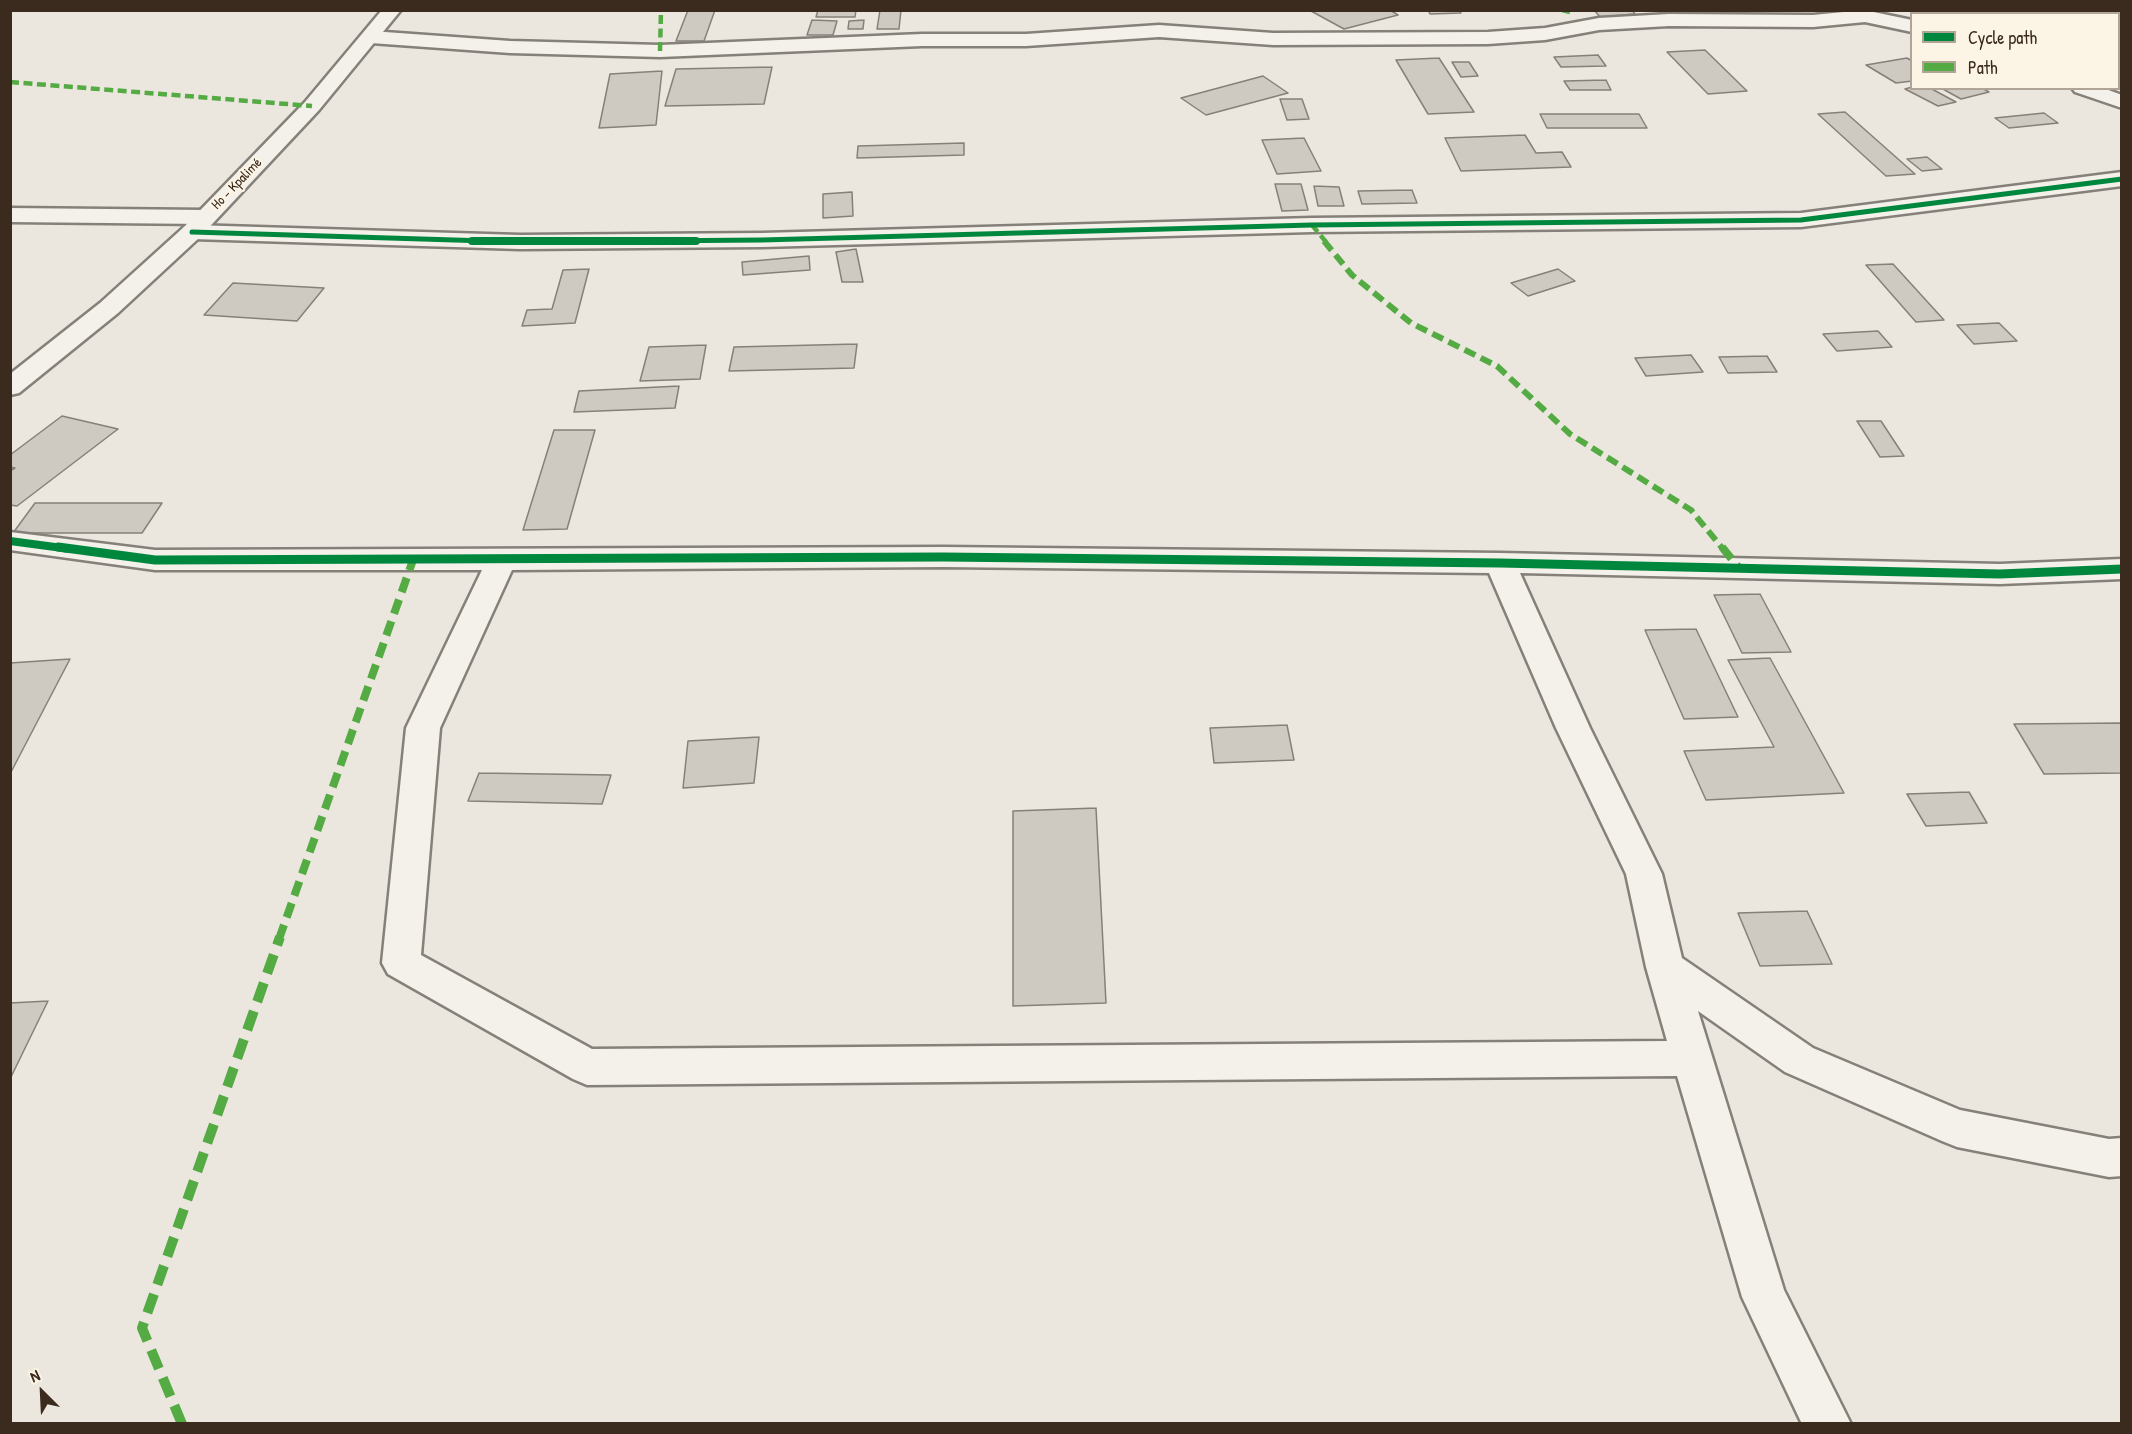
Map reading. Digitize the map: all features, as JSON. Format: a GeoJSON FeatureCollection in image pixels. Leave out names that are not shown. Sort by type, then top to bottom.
{"type":"FeatureCollection","features":[{"type":"Feature","properties":{"kind":"street","name":"Ho - Kpalimé"},"geometry":{"type":"LineString","coordinates":[[10,387],[109,308],[198,224],[312,106],[392,10]]}},
{"type":"Feature","properties":{"kind":"street"},"geometry":{"type":"LineString","coordinates":[[371,37],[510,46],[660,51],[922,40],[1026,40],[1159,31],[1273,39],[1488,38],[1545,34],[1599,24],[1646,21],[1813,21],[1865,16],[1910,26]]}},
{"type":"Feature","properties":{"kind":"street"},"geometry":{"type":"LineString","coordinates":[[2088,90],[2121,102]]}},
{"type":"Feature","properties":{"kind":"street"},"geometry":{"type":"LineString","coordinates":[[10,215],[520,242],[762,240],[1300,225],[1801,220],[2121,179]]}},
{"type":"Feature","properties":{"kind":"street"},"geometry":{"type":"LineString","coordinates":[[10,541],[155,560],[943,557],[1500,563],[2000,574],[2121,569]]}},
{"type":"Feature","properties":{"kind":"street"},"geometry":{"type":"LineString","coordinates":[[501,560],[423,728],[401,963],[587,1067],[1690,1058]]}},
{"type":"Feature","properties":{"kind":"street"},"geometry":{"type":"LineString","coordinates":[[1500,563],[1573,728],[1644,874],[1665,967],[1690,1058],[1764,1297],[1827,1424]]}},
{"type":"Feature","properties":{"kind":"street"},"geometry":{"type":"LineString","coordinates":[[1665,967],[1799,1060],[1957,1128],[2109,1158],[2121,1157]]}},
{"type":"Feature","properties":{"kind":"building"},"geometry":{"type":"Polygon","coordinates":[[[688,10],[715,10],[704,41],[676,41],[688,10]]]}},
{"type":"Feature","properties":{"kind":"building"},"geometry":{"type":"Polygon","coordinates":[[[818,10],[856,10],[855,17],[816,17],[818,10]]]}},
{"type":"Feature","properties":{"kind":"building"},"geometry":{"type":"Polygon","coordinates":[[[880,10],[901,10],[899,29],[877,29],[880,10]]]}},
{"type":"Feature","properties":{"kind":"building"},"geometry":{"type":"Polygon","coordinates":[[[1390,10],[1398,15],[1344,29],[1311,11],[1390,10]]]}},
{"type":"Feature","properties":{"kind":"building"},"geometry":{"type":"Polygon","coordinates":[[[1428,10],[1459,10],[1461,13],[1430,14],[1428,10]]]}},
{"type":"Feature","properties":{"kind":"building"},"geometry":{"type":"Polygon","coordinates":[[[1594,10],[1632,10],[1635,14],[1600,17],[1594,10]]]}},
{"type":"Feature","properties":{"kind":"building"},"geometry":{"type":"Polygon","coordinates":[[[812,20],[837,21],[833,35],[807,35],[812,20]]]}},
{"type":"Feature","properties":{"kind":"building"},"geometry":{"type":"Polygon","coordinates":[[[864,20],[863,29],[848,29],[849,21],[864,20]]]}},
{"type":"Feature","properties":{"kind":"building"},"geometry":{"type":"Polygon","coordinates":[[[1705,50],[1747,91],[1708,94],[1667,52],[1705,50]]]}},
{"type":"Feature","properties":{"kind":"building"},"geometry":{"type":"Polygon","coordinates":[[[1598,55],[1606,66],[1561,67],[1554,57],[1598,55]]]}},
{"type":"Feature","properties":{"kind":"building"},"geometry":{"type":"Polygon","coordinates":[[[1439,58],[1474,112],[1428,114],[1396,60],[1439,58]]]}},
{"type":"Feature","properties":{"kind":"building"},"geometry":{"type":"Polygon","coordinates":[[[1907,58],[1910,60],[1910,81],[1896,83],[1866,65],[1907,58]]]}},
{"type":"Feature","properties":{"kind":"building"},"geometry":{"type":"Polygon","coordinates":[[[1452,62],[1469,62],[1478,76],[1461,77],[1452,62]]]}},
{"type":"Feature","properties":{"kind":"building"},"geometry":{"type":"Polygon","coordinates":[[[772,67],[764,104],[665,106],[676,69],[772,67]]]}},
{"type":"Feature","properties":{"kind":"building"},"geometry":{"type":"Polygon","coordinates":[[[662,71],[656,125],[599,128],[610,74],[662,71]]]}},
{"type":"Feature","properties":{"kind":"building"},"geometry":{"type":"Polygon","coordinates":[[[1263,76],[1288,93],[1206,115],[1181,98],[1263,76]]]}},
{"type":"Feature","properties":{"kind":"building"},"geometry":{"type":"Polygon","coordinates":[[[1606,80],[1611,90],[1570,90],[1564,81],[1606,80]]]}},
{"type":"Feature","properties":{"kind":"building"},"geometry":{"type":"Polygon","coordinates":[[[1905,89],[1934,90],[1956,102],[1938,106],[1905,89]]]}},
{"type":"Feature","properties":{"kind":"building"},"geometry":{"type":"Polygon","coordinates":[[[1945,90],[1986,90],[1989,92],[1961,99],[1945,90]]]}},
{"type":"Feature","properties":{"kind":"building"},"geometry":{"type":"Polygon","coordinates":[[[1280,99],[1302,99],[1309,119],[1287,120],[1280,99]]]}},
{"type":"Feature","properties":{"kind":"building"},"geometry":{"type":"Polygon","coordinates":[[[1845,112],[1915,174],[1886,176],[1818,114],[1845,112]]]}},
{"type":"Feature","properties":{"kind":"building"},"geometry":{"type":"Polygon","coordinates":[[[2044,113],[2058,123],[2009,128],[1995,118],[2044,113]]]}},
{"type":"Feature","properties":{"kind":"building"},"geometry":{"type":"Polygon","coordinates":[[[1540,114],[1639,114],[1647,128],[1547,128],[1540,114]]]}},
{"type":"Feature","properties":{"kind":"building"},"geometry":{"type":"Polygon","coordinates":[[[1525,135],[1536,153],[1562,152],[1571,167],[1461,171],[1445,138],[1525,135]]]}},
{"type":"Feature","properties":{"kind":"building"},"geometry":{"type":"Polygon","coordinates":[[[1304,138],[1321,171],[1277,174],[1262,140],[1304,138]]]}},
{"type":"Feature","properties":{"kind":"building"},"geometry":{"type":"Polygon","coordinates":[[[964,143],[964,155],[857,158],[858,146],[964,143]]]}},
{"type":"Feature","properties":{"kind":"building"},"geometry":{"type":"Polygon","coordinates":[[[1927,157],[1942,169],[1922,171],[1907,159],[1927,157]]]}},
{"type":"Feature","properties":{"kind":"building"},"geometry":{"type":"Polygon","coordinates":[[[1275,184],[1301,184],[1308,210],[1282,211],[1275,184]]]}},
{"type":"Feature","properties":{"kind":"building"},"geometry":{"type":"Polygon","coordinates":[[[1314,186],[1339,187],[1344,206],[1318,206],[1314,186]]]}},
{"type":"Feature","properties":{"kind":"building"},"geometry":{"type":"Polygon","coordinates":[[[1412,190],[1417,203],[1362,204],[1358,191],[1412,190]]]}},
{"type":"Feature","properties":{"kind":"building"},"geometry":{"type":"Polygon","coordinates":[[[852,192],[853,216],[823,218],[823,194],[852,192]]]}},
{"type":"Feature","properties":{"kind":"building"},"geometry":{"type":"Polygon","coordinates":[[[856,249],[863,282],[842,282],[836,252],[856,249]]]}},
{"type":"Feature","properties":{"kind":"building"},"geometry":{"type":"Polygon","coordinates":[[[809,256],[810,270],[743,275],[742,262],[809,256]]]}},
{"type":"Feature","properties":{"kind":"building"},"geometry":{"type":"Polygon","coordinates":[[[1893,264],[1944,320],[1916,322],[1866,265],[1893,264]]]}},
{"type":"Feature","properties":{"kind":"building"},"geometry":{"type":"Polygon","coordinates":[[[589,269],[575,323],[522,326],[527,310],[552,309],[563,270],[589,269]]]}},
{"type":"Feature","properties":{"kind":"building"},"geometry":{"type":"Polygon","coordinates":[[[1558,269],[1575,281],[1528,296],[1511,283],[1558,269]]]}},
{"type":"Feature","properties":{"kind":"building"},"geometry":{"type":"Polygon","coordinates":[[[233,283],[324,288],[297,321],[204,315],[233,283]]]}},
{"type":"Feature","properties":{"kind":"building"},"geometry":{"type":"Polygon","coordinates":[[[1999,323],[2017,341],[1974,344],[1957,325],[1999,323]]]}},
{"type":"Feature","properties":{"kind":"building"},"geometry":{"type":"Polygon","coordinates":[[[1878,331],[1892,347],[1837,351],[1823,334],[1878,331]]]}},
{"type":"Feature","properties":{"kind":"building"},"geometry":{"type":"Polygon","coordinates":[[[857,344],[854,368],[729,371],[734,347],[857,344]]]}},
{"type":"Feature","properties":{"kind":"building"},"geometry":{"type":"Polygon","coordinates":[[[706,345],[700,379],[640,381],[649,347],[706,345]]]}},
{"type":"Feature","properties":{"kind":"building"},"geometry":{"type":"Polygon","coordinates":[[[1691,355],[1703,372],[1646,376],[1635,358],[1691,355]]]}},
{"type":"Feature","properties":{"kind":"building"},"geometry":{"type":"Polygon","coordinates":[[[1767,356],[1777,372],[1728,373],[1719,357],[1767,356]]]}},
{"type":"Feature","properties":{"kind":"building"},"geometry":{"type":"Polygon","coordinates":[[[679,386],[675,408],[574,412],[579,391],[679,386]]]}},
{"type":"Feature","properties":{"kind":"building"},"geometry":{"type":"Polygon","coordinates":[[[62,416],[118,429],[17,506],[10,505],[10,471],[15,468],[10,467],[10,455],[62,416]]]}},
{"type":"Feature","properties":{"kind":"building"},"geometry":{"type":"Polygon","coordinates":[[[1857,421],[1881,421],[1904,456],[1880,457],[1857,421]]]}},
{"type":"Feature","properties":{"kind":"building"},"geometry":{"type":"Polygon","coordinates":[[[554,430],[595,430],[567,529],[523,530],[554,430]]]}},
{"type":"Feature","properties":{"kind":"building"},"geometry":{"type":"Polygon","coordinates":[[[35,503],[162,503],[142,533],[13,533],[35,503]]]}},
{"type":"Feature","properties":{"kind":"building"},"geometry":{"type":"Polygon","coordinates":[[[1760,594],[1791,652],[1742,653],[1714,595],[1760,594]]]}},
{"type":"Feature","properties":{"kind":"building"},"geometry":{"type":"Polygon","coordinates":[[[1696,629],[1738,717],[1684,719],[1645,630],[1696,629]]]}},
{"type":"Feature","properties":{"kind":"building"},"geometry":{"type":"Polygon","coordinates":[[[1770,658],[1844,793],[1706,800],[1684,751],[1774,747],[1728,660],[1770,658]]]}},
{"type":"Feature","properties":{"kind":"building"},"geometry":{"type":"Polygon","coordinates":[[[70,659],[10,774],[10,663],[70,659]]]}},
{"type":"Feature","properties":{"kind":"building"},"geometry":{"type":"Polygon","coordinates":[[[2122,723],[2122,773],[2044,774],[2014,724],[2122,723]]]}},
{"type":"Feature","properties":{"kind":"building"},"geometry":{"type":"Polygon","coordinates":[[[1287,725],[1294,760],[1214,763],[1210,728],[1287,725]]]}},
{"type":"Feature","properties":{"kind":"building"},"geometry":{"type":"Polygon","coordinates":[[[759,737],[754,783],[683,788],[688,741],[759,737]]]}},
{"type":"Feature","properties":{"kind":"building"},"geometry":{"type":"Polygon","coordinates":[[[479,773],[611,775],[602,804],[468,801],[479,773]]]}},
{"type":"Feature","properties":{"kind":"building"},"geometry":{"type":"Polygon","coordinates":[[[1969,792],[1987,823],[1926,826],[1907,794],[1969,792]]]}},
{"type":"Feature","properties":{"kind":"building"},"geometry":{"type":"Polygon","coordinates":[[[1096,808],[1106,1003],[1013,1006],[1013,811],[1096,808]]]}},
{"type":"Feature","properties":{"kind":"building"},"geometry":{"type":"Polygon","coordinates":[[[1807,911],[1832,964],[1760,966],[1738,913],[1807,911]]]}},
{"type":"Feature","properties":{"kind":"building"},"geometry":{"type":"Polygon","coordinates":[[[48,1001],[10,1079],[10,1003],[48,1001]]]}},
{"type":"Feature","properties":{"kind":"marked path"},"geometry":{"type":"LineString","coordinates":[[660,51],[661,10]]}},
{"type":"Feature","properties":{"kind":"marked path"},"geometry":{"type":"LineString","coordinates":[[1562,10],[1570,12]]}},
{"type":"Feature","properties":{"kind":"marked path"},"geometry":{"type":"LineString","coordinates":[[10,82],[312,106]]}},
{"type":"Feature","properties":{"kind":"marked path"},"geometry":{"type":"LineString","coordinates":[[1312,225],[1352,275],[1411,323],[1497,366],[1570,434],[1691,510],[1739,568]]}},
{"type":"Feature","properties":{"kind":"marked path"},"geometry":{"type":"LineString","coordinates":[[182,1424],[142,1328],[413,560]]}},
{"type":"Feature","properties":{"kind":"cycle path"},"geometry":{"type":"LineString","coordinates":[[192,232],[520,242],[762,240],[1312,225],[1801,220],[2122,179]]}},
{"type":"Feature","properties":{"kind":"cycle path"},"geometry":{"type":"LineString","coordinates":[[10,541],[155,560],[943,557],[1500,563],[2000,574],[2122,569]]}}]}
